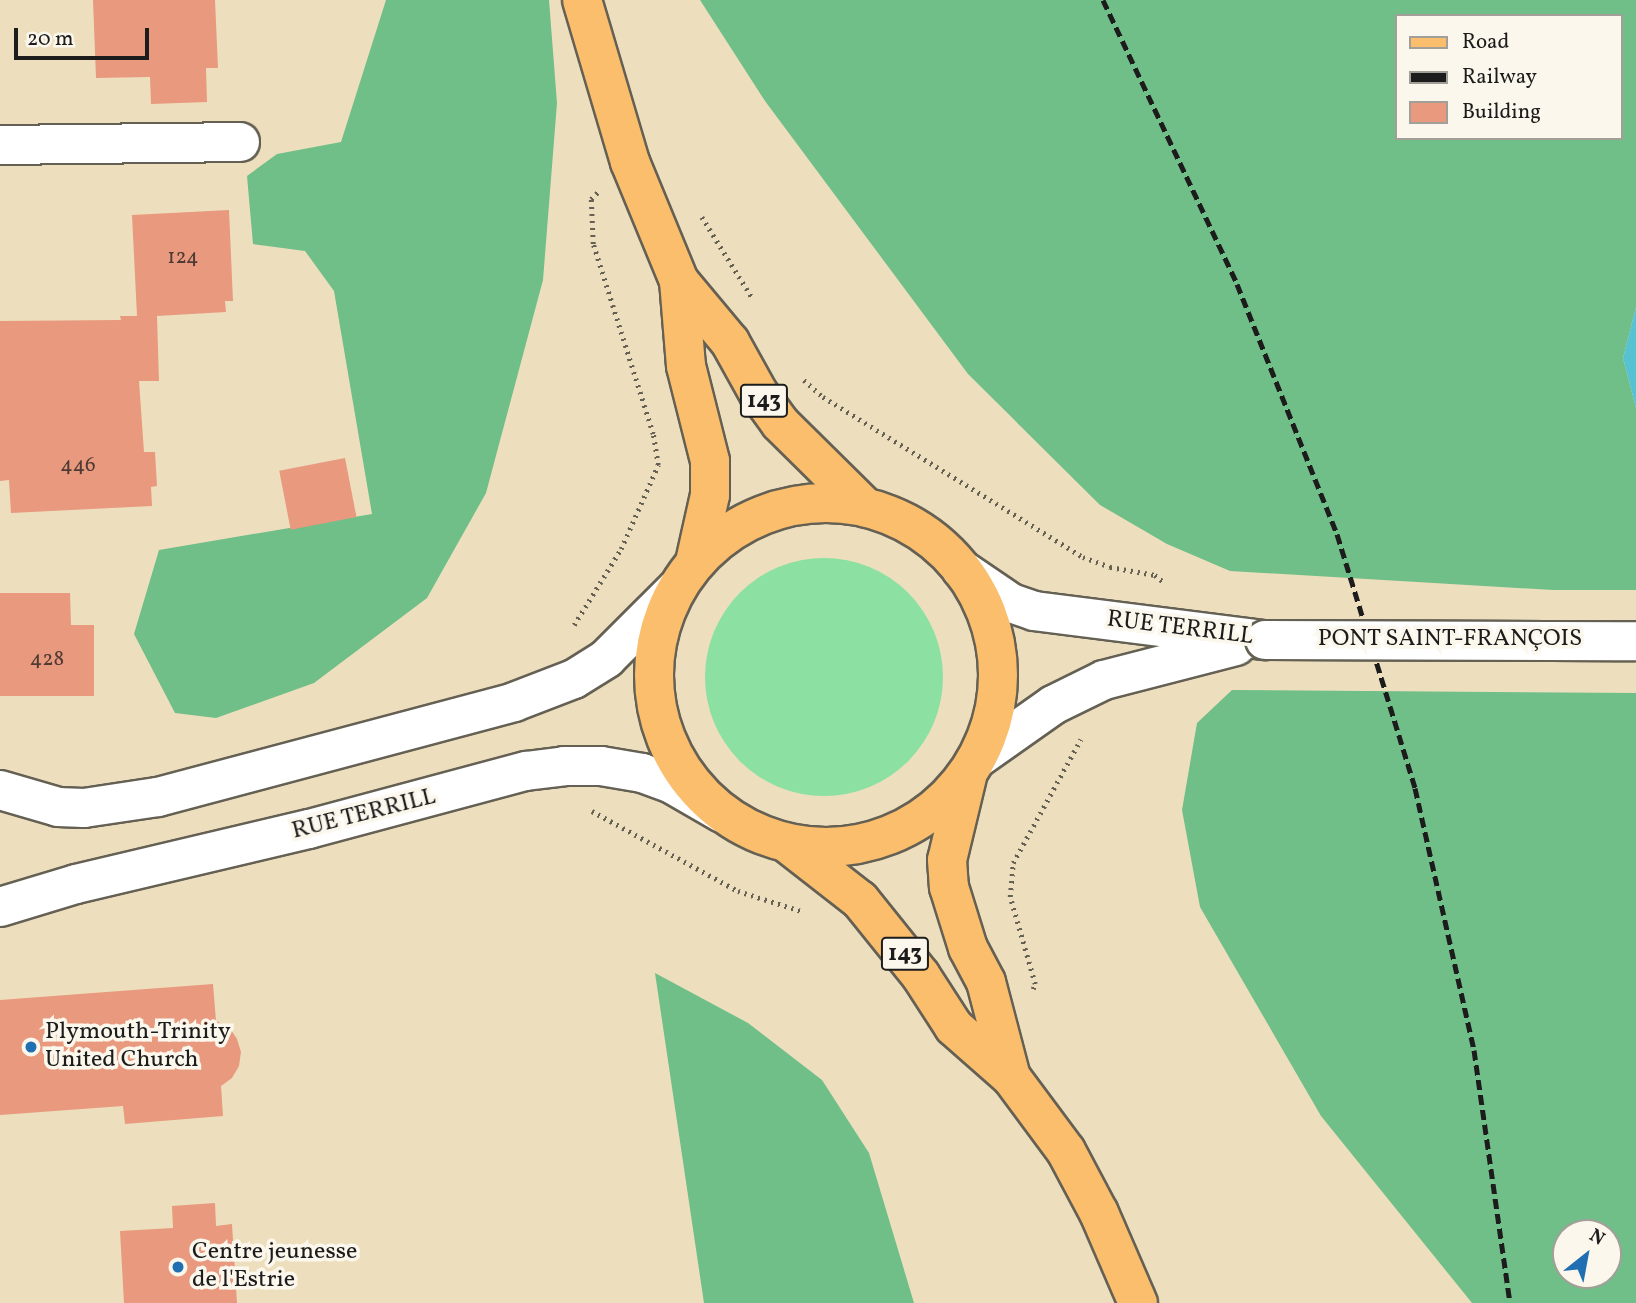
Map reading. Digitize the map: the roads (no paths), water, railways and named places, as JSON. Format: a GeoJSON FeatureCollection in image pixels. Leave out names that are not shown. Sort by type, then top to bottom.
{"type":"FeatureCollection","features":[{"type":"Feature","properties":{"kind":"main road","name":"143"},"geometry":{"type":"LineString","coordinates":[[582,0],[630,162],[679,281],[730,342],[759,394],[780,423],[865,508]]}},
{"type":"Feature","properties":{"kind":"main road","name":"143"},"geometry":{"type":"LineString","coordinates":[[679,281],[686,366],[710,461],[710,495],[685,576],[660,627],[653,668],[657,710],[671,749],[692,785],[723,813],[753,832],[786,843],[837,848],[887,837],[932,812],[973,766]]}},
{"type":"Feature","properties":{"kind":"main road","name":"143"},"geometry":{"type":"LineString","coordinates":[[685,576],[723,536],[755,518],[791,506],[828,503],[865,508],[902,520],[934,541],[961,569],[982,603],[995,641],[999,681],[993,721],[973,766],[947,860],[949,887],[968,948],[986,982],[1011,1077]]}},
{"type":"Feature","properties":{"kind":"main road","name":"143"},"geometry":{"type":"LineString","coordinates":[[786,843],[860,900],[913,966],[954,1027],[1011,1077],[1066,1151],[1099,1213],[1138,1303]]}},
{"type":"Feature","properties":{"kind":"street"},"geometry":{"type":"LineString","coordinates":[[0,145],[240,142]]}},
{"type":"Feature","properties":{"kind":"street","name":"RUE TERRILL"},"geometry":{"type":"LineString","coordinates":[[961,569],[1011,603],[1034,611],[1265,640]]}},
{"type":"Feature","properties":{"kind":"street"},"geometry":{"type":"LineString","coordinates":[[0,790],[58,807],[84,808],[158,797],[514,702],[574,679],[607,658],[685,576]]}},
{"type":"Feature","properties":{"kind":"street","name":"RUE TERRILL"},"geometry":{"type":"LineString","coordinates":[[973,766],[1053,705],[1104,680],[1170,661],[1265,640]]}},
{"type":"Feature","properties":{"kind":"street","name":"PONT SAINT-FRANÇOIS"},"geometry":{"type":"LineString","coordinates":[[1265,640],[1636,641]]}},
{"type":"Feature","properties":{"kind":"street","name":"RUE TERRILL"},"geometry":{"type":"LineString","coordinates":[[0,907],[76,884],[309,829],[526,771],[564,766],[601,766],[642,773],[672,784],[723,813]]}},
{"type":"Feature","properties":{"kind":"water"},"geometry":{"type":"Polygon","coordinates":[[[1636,307],[1636,408],[1623,358],[1636,307]]]}},
{"type":"Feature","properties":{"kind":"railway"},"geometry":{"type":"LineString","coordinates":[[1103,0],[1237,284],[1337,534],[1415,788],[1474,1050],[1510,1303]]}},
{"type":"Feature","properties":{"kind":"place","name":"Plymouth-Trinity United Church"},"geometry":{"type":"Point","coordinates":[31,1047]}},
{"type":"Feature","properties":{"kind":"place","name":"Centre jeunesse de l'Estrie"},"geometry":{"type":"Point","coordinates":[178,1267]}}]}
